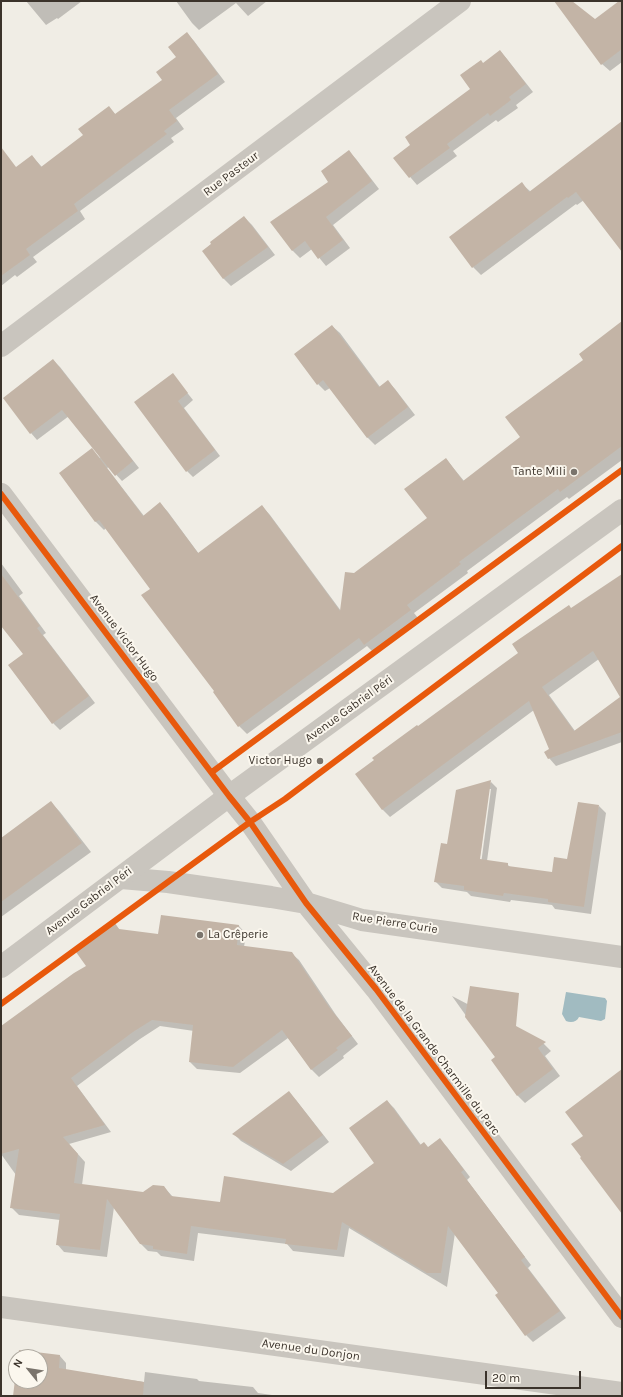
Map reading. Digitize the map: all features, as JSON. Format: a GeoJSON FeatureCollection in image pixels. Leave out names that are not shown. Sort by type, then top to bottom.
{"type":"FeatureCollection","features":[{"type":"Feature","properties":{"kind":"street","name":"Rue Pasteur"},"geometry":{"type":"LineString","coordinates":[[1,346],[460,1]]}},
{"type":"Feature","properties":{"kind":"street","name":"Avenue Victor Hugo"},"geometry":{"type":"LineString","coordinates":[[1,494],[229,796]]}},
{"type":"Feature","properties":{"kind":"street","name":"Avenue Gabriel Péri"},"geometry":{"type":"LineString","coordinates":[[1,967],[229,796],[622,510]]}},
{"type":"Feature","properties":{"kind":"street","name":"Avenue de la Grande Charmille du Parc"},"geometry":{"type":"LineString","coordinates":[[229,796],[250,822],[306,903],[376,989],[622,1317]]}},
{"type":"Feature","properties":{"kind":"street","name":"Rue Pierre Curie"},"geometry":{"type":"LineString","coordinates":[[121,878],[168,882],[306,903],[362,920],[622,957]]}},
{"type":"Feature","properties":{"kind":"street","name":"Avenue du Donjon"},"geometry":{"type":"LineString","coordinates":[[1,1307],[622,1393]]}},
{"type":"Feature","properties":{"kind":"water"},"geometry":{"type":"Polygon","coordinates":[[[566,992],[605,998],[607,1001],[605,1019],[601,1021],[579,1017],[574,1022],[566,1021],[562,1014],[566,992]]]}},
{"type":"Feature","properties":{"kind":"building"},"geometry":{"type":"Polygon","coordinates":[[[554,1],[572,1],[595,19],[619,1],[622,1],[622,49],[601,65],[554,1]]]}},
{"type":"Feature","properties":{"kind":"building"},"geometry":{"type":"Polygon","coordinates":[[[187,32],[218,74],[169,110],[177,121],[164,131],[167,134],[74,204],[78,211],[26,249],[30,255],[1,276],[1,147],[16,167],[32,155],[41,167],[83,135],[78,129],[109,106],[115,114],[162,80],[156,72],[176,57],[168,47],[187,32]]]}},
{"type":"Feature","properties":{"kind":"building"},"geometry":{"type":"Polygon","coordinates":[[[500,50],[526,84],[509,97],[511,100],[490,116],[488,113],[447,144],[450,148],[409,178],[393,158],[410,145],[405,137],[470,89],[460,75],[481,60],[483,63],[500,50]]]}},
{"type":"Feature","properties":{"kind":"building"},"geometry":{"type":"Polygon","coordinates":[[[622,121],[622,252],[576,192],[568,198],[567,197],[472,268],[449,237],[522,182],[529,192],[622,121]]]}},
{"type":"Feature","properties":{"kind":"building"},"geometry":{"type":"Polygon","coordinates":[[[349,150],[372,181],[326,217],[343,240],[318,259],[305,241],[292,251],[270,222],[328,182],[321,171],[349,150]]]}},
{"type":"Feature","properties":{"kind":"building"},"geometry":{"type":"Polygon","coordinates":[[[244,216],[268,247],[223,279],[202,251],[211,244],[210,242],[244,216]]]}},
{"type":"Feature","properties":{"kind":"building"},"geometry":{"type":"Polygon","coordinates":[[[622,321],[622,446],[560,492],[558,489],[459,562],[461,564],[407,605],[411,610],[364,645],[359,638],[238,727],[213,692],[214,691],[141,595],[150,589],[99,520],[95,522],[59,473],[92,448],[143,516],[160,502],[198,553],[262,505],[340,611],[345,572],[354,573],[427,518],[404,489],[446,458],[463,481],[520,437],[505,417],[583,360],[579,354],[622,321]]]}},
{"type":"Feature","properties":{"kind":"building"},"geometry":{"type":"Polygon","coordinates":[[[332,325],[379,387],[388,380],[408,407],[367,438],[323,380],[317,385],[294,354],[332,325]]]}},
{"type":"Feature","properties":{"kind":"building"},"geometry":{"type":"Polygon","coordinates":[[[53,359],[133,461],[115,476],[62,410],[30,434],[3,398],[53,359]]]}},
{"type":"Feature","properties":{"kind":"building"},"geometry":{"type":"Polygon","coordinates":[[[173,373],[188,393],[178,401],[215,450],[186,472],[134,402],[173,373]]]}},
{"type":"Feature","properties":{"kind":"building"},"geometry":{"type":"Polygon","coordinates":[[[1,574],[40,626],[37,628],[89,696],[52,724],[8,665],[23,654],[1,626],[1,574]]]}},
{"type":"Feature","properties":{"kind":"building"},"geometry":{"type":"Polygon","coordinates":[[[622,574],[622,732],[548,759],[544,752],[549,749],[529,701],[382,810],[355,774],[374,760],[372,758],[518,653],[512,644],[569,605],[571,608],[622,574]],[[593,651],[542,687],[574,731],[620,697],[593,651]]]}},
{"type":"Feature","properties":{"kind":"building"},"geometry":{"type":"Polygon","coordinates":[[[491,780],[480,859],[508,863],[508,866],[552,872],[554,857],[567,859],[578,802],[599,805],[584,907],[548,902],[548,899],[504,893],[503,896],[464,890],[464,886],[434,882],[441,843],[447,844],[456,790],[491,780]]]}},
{"type":"Feature","properties":{"kind":"building"},"geometry":{"type":"Polygon","coordinates":[[[51,801],[82,843],[1,902],[1,838],[51,801]]]}},
{"type":"Feature","properties":{"kind":"building"},"geometry":{"type":"Polygon","coordinates":[[[161,915],[239,925],[237,945],[292,952],[329,1007],[352,1036],[336,1048],[338,1050],[311,1070],[282,1030],[233,1067],[189,1062],[193,1025],[152,1020],[133,1032],[71,1078],[105,1125],[63,1137],[78,1154],[74,1183],[143,1192],[153,1185],[164,1186],[171,1196],[220,1202],[224,1176],[333,1193],[374,1163],[349,1128],[387,1100],[420,1145],[424,1142],[428,1147],[440,1138],[464,1170],[461,1172],[525,1257],[521,1260],[560,1311],[525,1336],[495,1295],[498,1293],[448,1226],[441,1273],[427,1273],[342,1222],[337,1250],[285,1244],[286,1239],[191,1226],[187,1254],[153,1249],[153,1246],[140,1244],[107,1199],[100,1250],[56,1245],[60,1214],[10,1208],[19,1149],[1,1154],[1,1026],[74,973],[86,966],[76,952],[115,923],[119,929],[158,934],[161,915]]]}},
{"type":"Feature","properties":{"kind":"building"},"geometry":{"type":"Polygon","coordinates":[[[470,986],[519,993],[516,1026],[546,1042],[538,1048],[553,1069],[517,1096],[491,1060],[495,1057],[465,1017],[470,986]]]}},
{"type":"Feature","properties":{"kind":"building"},"geometry":{"type":"Polygon","coordinates":[[[622,1069],[622,1214],[571,1144],[583,1136],[565,1112],[622,1069]]]}},
{"type":"Feature","properties":{"kind":"building"},"geometry":{"type":"Polygon","coordinates":[[[289,1091],[323,1135],[283,1164],[232,1134],[289,1091]]]}},
{"type":"Feature","properties":{"kind":"building"},"geometry":{"type":"Polygon","coordinates":[[[48,1354],[60,1355],[59,1368],[144,1382],[143,1396],[13,1396],[14,1389],[48,1389],[48,1354]]]}},
{"type":"Feature","properties":{"kind":"cycle path"},"geometry":{"type":"LineString","coordinates":[[212,772],[622,470]]}},
{"type":"Feature","properties":{"kind":"cycle path"},"geometry":{"type":"LineString","coordinates":[[1,494],[250,822],[306,903],[376,989],[622,1317]]}},
{"type":"Feature","properties":{"kind":"cycle path"},"geometry":{"type":"LineString","coordinates":[[1,1004],[250,822],[285,799],[622,546]]}},
{"type":"Feature","properties":{"kind":"place","name":"Tante Mili"},"geometry":{"type":"Point","coordinates":[574,472]}},
{"type":"Feature","properties":{"kind":"place","name":"Victor Hugo"},"geometry":{"type":"Point","coordinates":[320,761]}},
{"type":"Feature","properties":{"kind":"place","name":"La Crêperie"},"geometry":{"type":"Point","coordinates":[200,935]}}]}
